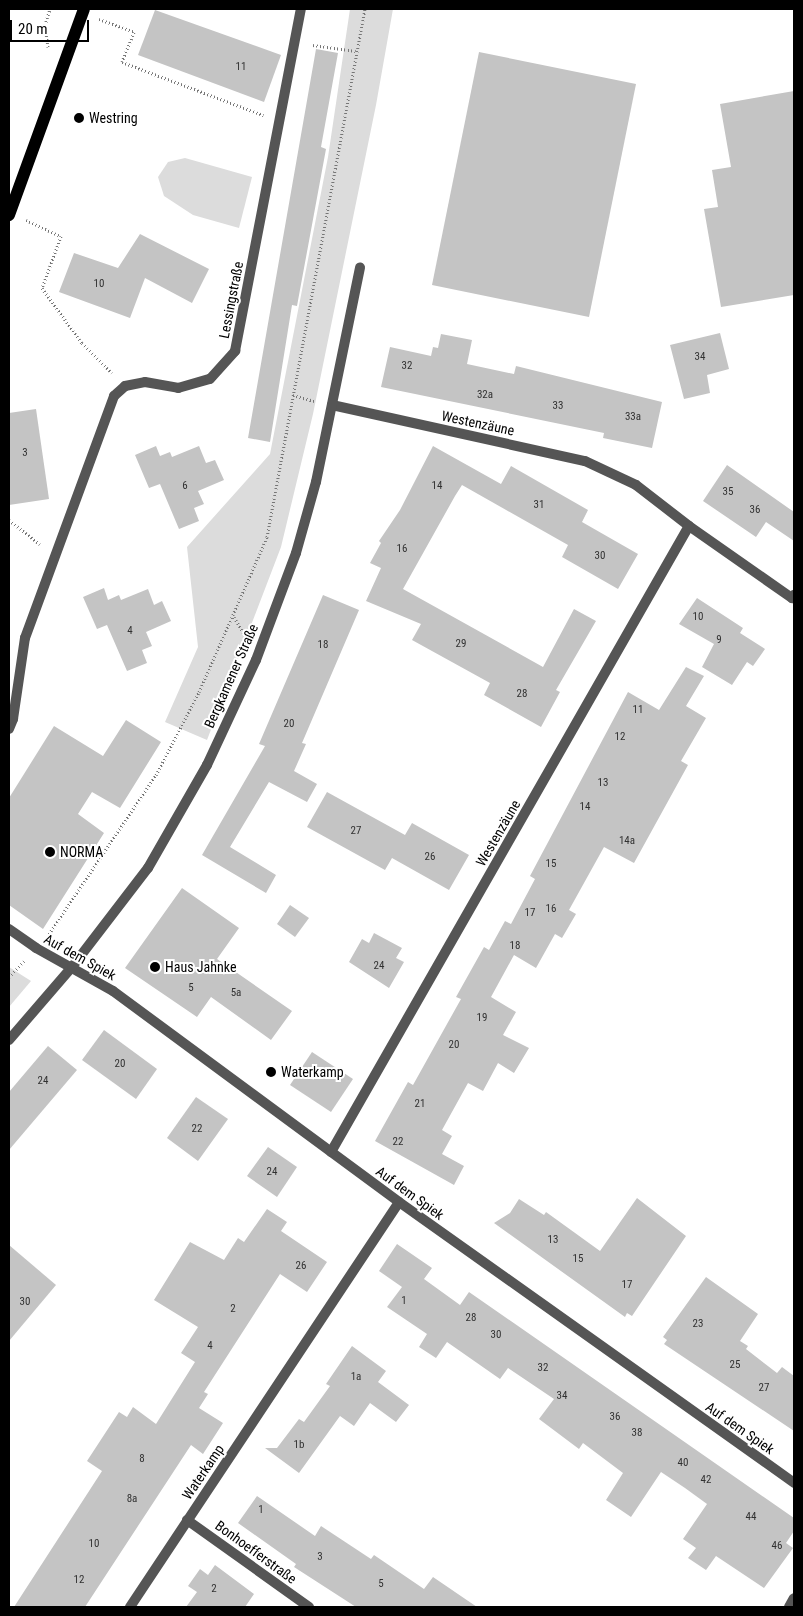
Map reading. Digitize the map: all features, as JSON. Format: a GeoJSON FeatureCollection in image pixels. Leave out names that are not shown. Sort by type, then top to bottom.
{"type":"FeatureCollection","features":[{"type":"Feature","properties":{"kind":"main road"},"geometry":{"type":"LineString","coordinates":[[9,214],[83,10]]}},
{"type":"Feature","properties":{"kind":"street","name":"Lessingstraße"},"geometry":{"type":"LineString","coordinates":[[125,386],[146,382],[178,388],[210,379],[235,351],[301,9]]}},
{"type":"Feature","properties":{"kind":"street","name":"Bergkamener Straße"},"geometry":{"type":"LineString","coordinates":[[9,1040],[72,967],[148,868],[206,765],[256,660],[296,553],[332,406],[360,267]]}},
{"type":"Feature","properties":{"kind":"street"},"geometry":{"type":"LineString","coordinates":[[9,728],[13,719],[25,638],[114,396],[125,386]]}},
{"type":"Feature","properties":{"kind":"street","name":"Westenzäune"},"geometry":{"type":"LineString","coordinates":[[332,406],[585,461],[636,485],[689,526],[792,598],[794,595]]}},
{"type":"Feature","properties":{"kind":"street","name":"Westenzäune"},"geometry":{"type":"LineString","coordinates":[[331,1152],[689,526]]}},
{"type":"Feature","properties":{"kind":"street","name":"Auf dem Spiek"},"geometry":{"type":"LineString","coordinates":[[9,929],[36,948],[113,991],[399,1202],[794,1483]]}},
{"type":"Feature","properties":{"kind":"street","name":"Waterkamp"},"geometry":{"type":"LineString","coordinates":[[130,1607],[399,1202]]}},
{"type":"Feature","properties":{"kind":"street","name":"Bonhoefferstraße"},"geometry":{"type":"LineString","coordinates":[[187,1520],[310,1607]]}},
{"type":"Feature","properties":{"kind":"street"},"geometry":{"type":"LineString","coordinates":[[789,1607],[794,1598]]}},
{"type":"Feature","properties":{"kind":"path"},"geometry":{"type":"LineString","coordinates":[[36,948],[52,931],[156,775],[199,692],[267,537],[365,9]]}},
{"type":"Feature","properties":{"kind":"path"},"geometry":{"type":"LineString","coordinates":[[83,10],[134,32],[122,62],[280,122]]}},
{"type":"Feature","properties":{"kind":"path"},"geometry":{"type":"LineString","coordinates":[[295,43],[356,51]]}},
{"type":"Feature","properties":{"kind":"path"},"geometry":{"type":"LineString","coordinates":[[9,214],[61,236],[42,288],[82,342],[125,386]]}},
{"type":"Feature","properties":{"kind":"path"},"geometry":{"type":"LineString","coordinates":[[9,520],[56,557]]}},
{"type":"Feature","properties":{"kind":"shaded area"},"geometry":{"type":"Polygon","coordinates":[[[350,9],[393,9],[376,105],[313,414],[281,547],[207,740],[165,722],[198,647],[187,547],[270,454],[328,157],[350,9]]]}},
{"type":"Feature","properties":{"kind":"shaded area"},"geometry":{"type":"Polygon","coordinates":[[[185,158],[252,177],[239,228],[193,215],[164,196],[158,177],[168,162],[185,158]]]}},
{"type":"Feature","properties":{"kind":"shaded area"},"geometry":{"type":"Polygon","coordinates":[[[9,967],[31,981],[9,1007],[9,967]]]}},
{"type":"Feature","properties":{"kind":"building"},"geometry":{"type":"Polygon","coordinates":[[[155,10],[281,55],[264,102],[138,55],[155,10]]]}},
{"type":"Feature","properties":{"kind":"building"},"geometry":{"type":"Polygon","coordinates":[[[316,49],[338,53],[321,147],[326,149],[297,306],[292,305],[270,442],[248,438],[316,49]]]}},
{"type":"Feature","properties":{"kind":"building"},"geometry":{"type":"Polygon","coordinates":[[[479,52],[636,84],[589,317],[432,285],[479,52]]]}},
{"type":"Feature","properties":{"kind":"building"},"geometry":{"type":"Polygon","coordinates":[[[794,91],[794,295],[721,307],[704,209],[718,207],[712,170],[731,167],[720,104],[794,91]]]}},
{"type":"Feature","properties":{"kind":"building"},"geometry":{"type":"Polygon","coordinates":[[[140,234],[209,269],[192,303],[145,278],[130,318],[59,292],[74,253],[118,268],[140,234]]]}},
{"type":"Feature","properties":{"kind":"building"},"geometry":{"type":"Polygon","coordinates":[[[720,333],[729,369],[707,375],[710,393],[684,399],[670,345],[720,333]]]}},
{"type":"Feature","properties":{"kind":"building"},"geometry":{"type":"Polygon","coordinates":[[[441,334],[472,340],[467,364],[514,374],[516,366],[662,402],[652,448],[603,438],[604,433],[381,387],[390,347],[431,356],[433,347],[438,348],[441,334]]]}},
{"type":"Feature","properties":{"kind":"building"},"geometry":{"type":"Polygon","coordinates":[[[36,409],[49,499],[9,505],[9,413],[36,409]]]}},
{"type":"Feature","properties":{"kind":"building"},"geometry":{"type":"Polygon","coordinates":[[[156,446],[160,456],[170,452],[172,457],[199,446],[206,463],[215,460],[224,480],[198,491],[204,504],[194,508],[199,521],[179,529],[160,484],[149,488],[135,455],[156,446]]]}},
{"type":"Feature","properties":{"kind":"building"},"geometry":{"type":"Polygon","coordinates":[[[433,446],[501,484],[511,466],[588,510],[582,522],[638,554],[618,589],[562,557],[568,545],[462,485],[455,496],[403,589],[543,667],[574,609],[596,621],[556,690],[560,692],[541,727],[484,695],[490,683],[412,640],[421,624],[366,601],[381,568],[370,563],[381,543],[379,541],[400,510],[433,446]]]}},
{"type":"Feature","properties":{"kind":"building"},"geometry":{"type":"Polygon","coordinates":[[[727,465],[794,512],[794,541],[766,522],[756,537],[703,501],[727,465]]]}},
{"type":"Feature","properties":{"kind":"building"},"geometry":{"type":"Polygon","coordinates":[[[104,588],[108,600],[119,595],[121,600],[148,589],[154,605],[162,601],[171,621],[146,632],[152,646],[142,650],[147,663],[127,671],[107,625],[97,629],[83,597],[104,588]]]}},
{"type":"Feature","properties":{"kind":"building"},"geometry":{"type":"Polygon","coordinates":[[[323,595],[359,610],[302,743],[306,744],[294,771],[317,784],[307,802],[269,782],[230,847],[276,875],[266,893],[202,855],[265,746],[259,744],[323,595]]]}},
{"type":"Feature","properties":{"kind":"building"},"geometry":{"type":"Polygon","coordinates":[[[697,598],[743,628],[740,633],[765,649],[753,666],[747,662],[732,685],[702,667],[714,644],[679,624],[697,598]]]}},
{"type":"Feature","properties":{"kind":"building"},"geometry":{"type":"Polygon","coordinates":[[[686,667],[704,676],[686,706],[706,718],[681,761],[688,765],[634,863],[604,847],[569,910],[576,914],[562,938],[555,934],[536,968],[514,955],[491,997],[516,1012],[503,1035],[529,1048],[514,1073],[498,1063],[483,1091],[468,1083],[442,1130],[452,1136],[442,1154],[464,1166],[454,1185],[375,1141],[408,1082],[413,1085],[461,999],[456,997],[484,947],[489,950],[505,921],[511,924],[535,879],[530,876],[628,692],[659,710],[686,667]]]}},
{"type":"Feature","properties":{"kind":"building","name":"NORMA"},"geometry":{"type":"Polygon","coordinates":[[[126,720],[161,742],[120,808],[92,792],[78,814],[104,833],[43,929],[9,905],[9,798],[54,726],[103,756],[126,720]]]}},
{"type":"Feature","properties":{"kind":"building"},"geometry":{"type":"Polygon","coordinates":[[[327,792],[405,835],[412,823],[469,855],[449,890],[392,858],[385,870],[307,827],[327,792]]]}},
{"type":"Feature","properties":{"kind":"building"},"geometry":{"type":"Polygon","coordinates":[[[182,888],[239,928],[217,959],[292,1011],[271,1040],[211,997],[197,1017],[125,968],[182,888]]]}},
{"type":"Feature","properties":{"kind":"building"},"geometry":{"type":"Polygon","coordinates":[[[290,905],[309,918],[295,937],[277,924],[290,905]]]}},
{"type":"Feature","properties":{"kind":"building"},"geometry":{"type":"Polygon","coordinates":[[[374,933],[402,948],[396,958],[404,962],[389,988],[349,962],[362,939],[369,943],[374,933]]]}},
{"type":"Feature","properties":{"kind":"building"},"geometry":{"type":"Polygon","coordinates":[[[104,1030],[157,1069],[136,1099],[82,1060],[104,1030]]]}},
{"type":"Feature","properties":{"kind":"building"},"geometry":{"type":"Polygon","coordinates":[[[48,1046],[77,1070],[9,1150],[9,1092],[48,1046]]]}},
{"type":"Feature","properties":{"kind":"building"},"geometry":{"type":"Polygon","coordinates":[[[312,1052],[353,1079],[331,1112],[290,1085],[312,1052]]]}},
{"type":"Feature","properties":{"kind":"building"},"geometry":{"type":"Polygon","coordinates":[[[196,1097],[228,1119],[198,1161],[167,1138],[196,1097]]]}},
{"type":"Feature","properties":{"kind":"building"},"geometry":{"type":"Polygon","coordinates":[[[268,1147],[297,1167],[277,1197],[247,1176],[268,1147]]]}},
{"type":"Feature","properties":{"kind":"building"},"geometry":{"type":"Polygon","coordinates":[[[637,1198],[686,1236],[632,1316],[627,1313],[625,1317],[494,1223],[510,1213],[519,1199],[544,1215],[546,1212],[600,1251],[637,1198]]]}},
{"type":"Feature","properties":{"kind":"building"},"geometry":{"type":"Polygon","coordinates":[[[267,1209],[287,1222],[281,1231],[327,1262],[307,1292],[280,1274],[204,1392],[208,1394],[199,1408],[223,1423],[203,1454],[191,1445],[85,1607],[14,1607],[102,1471],[87,1461],[119,1412],[127,1417],[133,1407],[156,1424],[195,1362],[181,1353],[198,1327],[154,1300],[190,1242],[224,1260],[238,1238],[244,1242],[267,1209]]]}},
{"type":"Feature","properties":{"kind":"building"},"geometry":{"type":"Polygon","coordinates":[[[397,1244],[432,1268],[424,1279],[460,1305],[469,1292],[794,1518],[794,1531],[786,1543],[793,1548],[764,1588],[716,1556],[706,1570],[688,1558],[696,1548],[683,1539],[707,1504],[685,1488],[661,1472],[631,1517],[606,1500],[623,1473],[583,1443],[579,1449],[539,1419],[554,1399],[508,1368],[500,1379],[447,1342],[436,1358],[419,1347],[427,1334],[387,1307],[402,1287],[379,1271],[397,1244]]]}},
{"type":"Feature","properties":{"kind":"building"},"geometry":{"type":"Polygon","coordinates":[[[9,1245],[56,1285],[9,1341],[9,1245]]]}},
{"type":"Feature","properties":{"kind":"building"},"geometry":{"type":"Polygon","coordinates":[[[706,1277],[758,1314],[740,1341],[748,1346],[746,1349],[777,1373],[782,1367],[794,1376],[794,1431],[664,1344],[667,1340],[663,1337],[706,1277]]]}},
{"type":"Feature","properties":{"kind":"building"},"geometry":{"type":"Polygon","coordinates":[[[352,1346],[386,1371],[378,1382],[409,1405],[396,1422],[370,1403],[354,1426],[340,1416],[299,1473],[265,1448],[277,1448],[299,1419],[304,1422],[330,1386],[326,1384],[352,1346]]]}},
{"type":"Feature","properties":{"kind":"building"},"geometry":{"type":"Polygon","coordinates":[[[257,1496],[315,1536],[321,1526],[371,1559],[374,1555],[424,1589],[433,1577],[477,1607],[356,1607],[294,1567],[296,1564],[238,1523],[257,1496]]]}},
{"type":"Feature","properties":{"kind":"building"},"geometry":{"type":"Polygon","coordinates":[[[215,1565],[254,1594],[245,1607],[186,1607],[197,1592],[188,1586],[200,1569],[208,1575],[215,1565]]]}},
{"type":"Feature","properties":{"kind":"place","name":"Westring"},"geometry":{"type":"Point","coordinates":[79,118]}},
{"type":"Feature","properties":{"kind":"place","name":"NORMA"},"geometry":{"type":"Point","coordinates":[50,852]}},
{"type":"Feature","properties":{"kind":"place","name":"Haus Jahnke"},"geometry":{"type":"Point","coordinates":[155,967]}},
{"type":"Feature","properties":{"kind":"place","name":"Waterkamp"},"geometry":{"type":"Point","coordinates":[271,1072]}}]}
